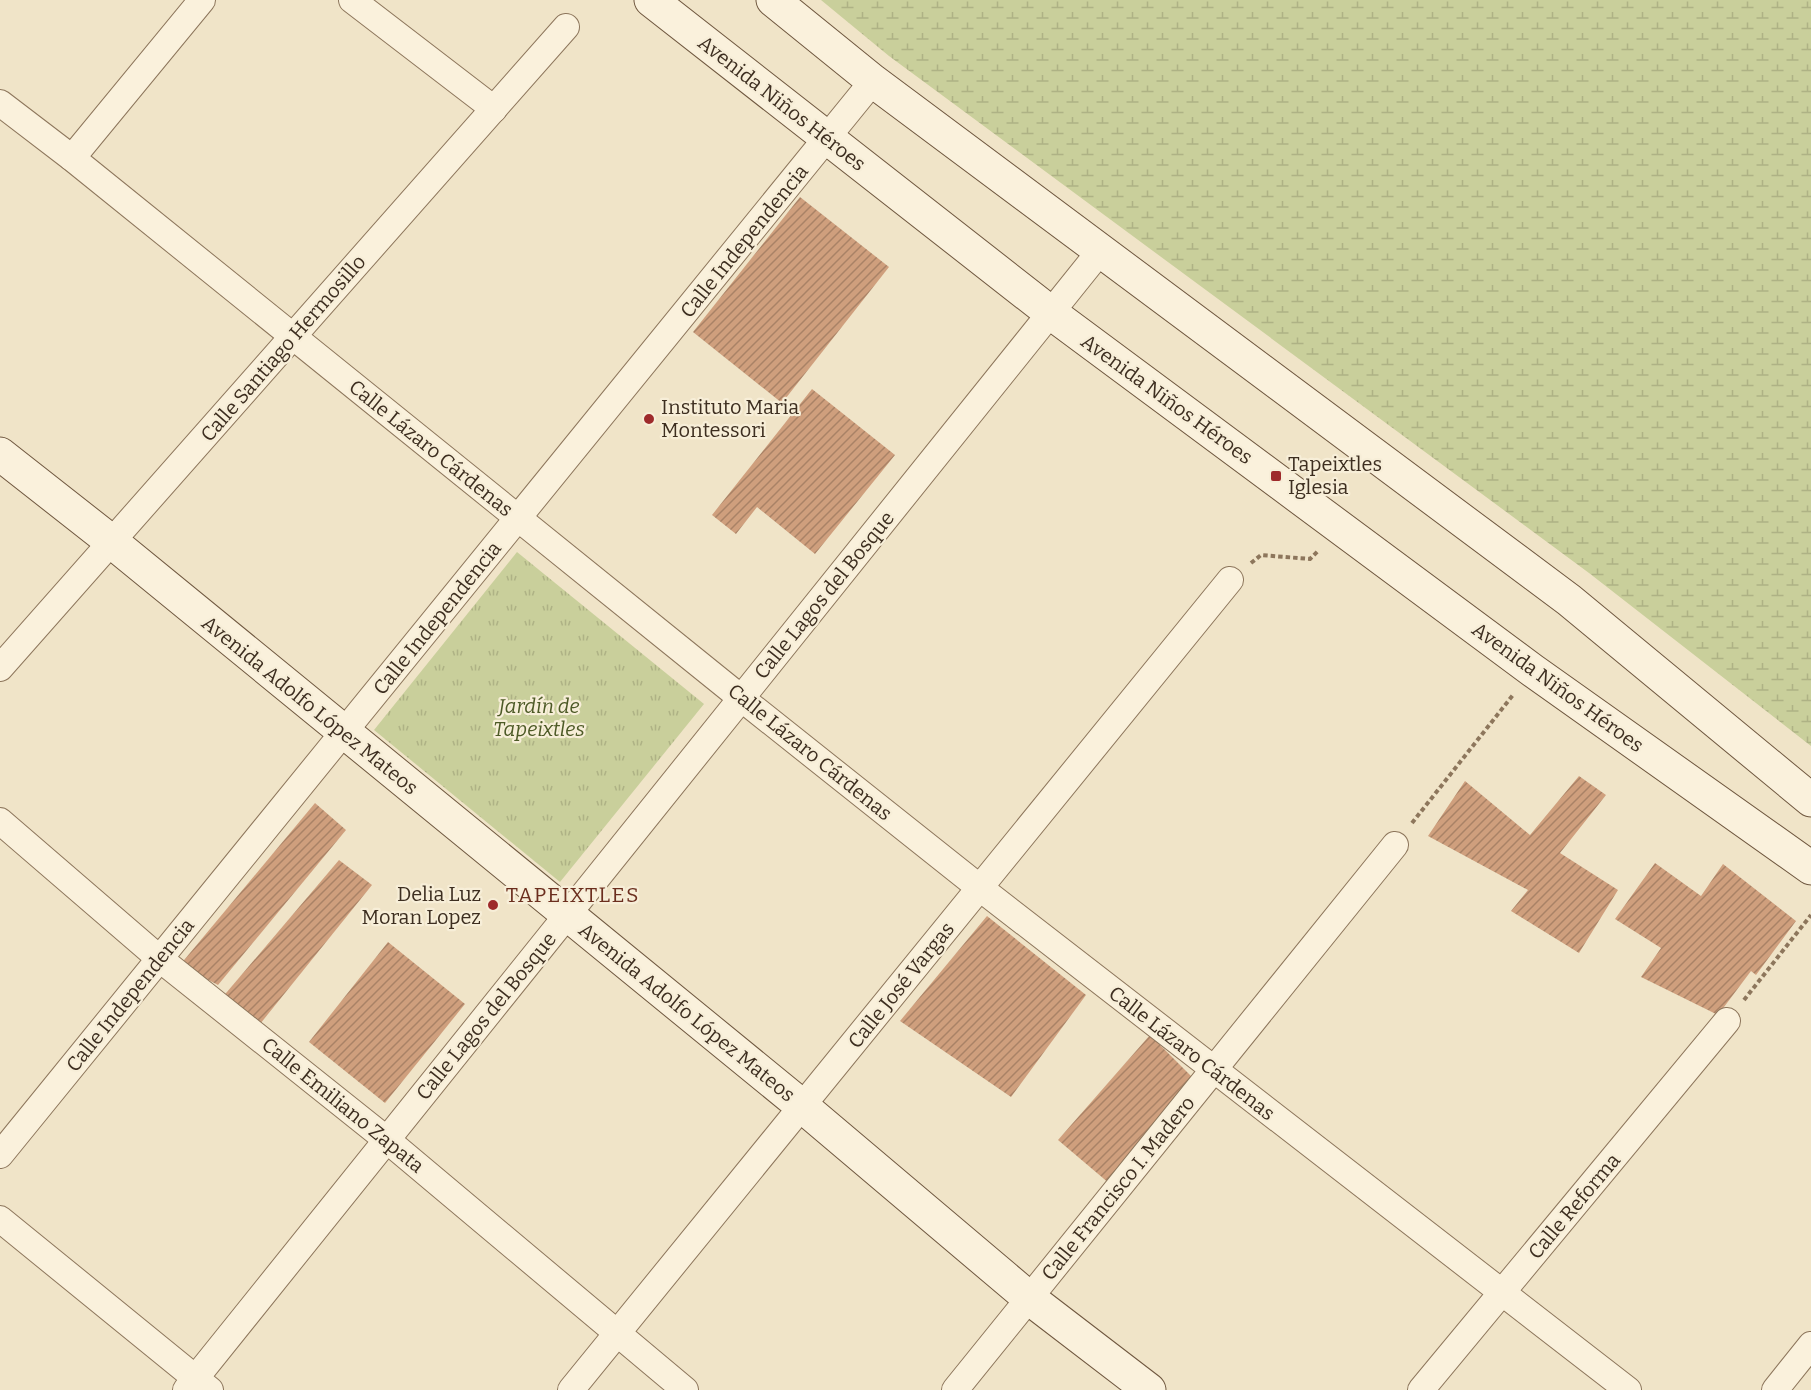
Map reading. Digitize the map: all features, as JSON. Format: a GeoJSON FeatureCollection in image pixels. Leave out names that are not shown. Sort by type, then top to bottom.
{"type":"FeatureCollection","features":[{"type":"Feature","properties":{"kind":"main road","name":"Avenida Niños Héroes"},"geometry":{"type":"LineString","coordinates":[[651,0],[1051,313],[1532,670],[1811,868]]}},
{"type":"Feature","properties":{"kind":"main road"},"geometry":{"type":"LineString","coordinates":[[773,0],[873,81],[1569,600],[1811,800]]}},
{"type":"Feature","properties":{"kind":"main road","name":"Avenida Adolfo López Mateos"},"geometry":{"type":"LineString","coordinates":[[0,454],[112,542],[802,1106],[1029,1298],[1149,1390]]}},
{"type":"Feature","properties":{"kind":"street"},"geometry":{"type":"LineString","coordinates":[[72,158],[202,0]]}},
{"type":"Feature","properties":{"kind":"street"},"geometry":{"type":"LineString","coordinates":[[352,0],[494,109]]}},
{"type":"Feature","properties":{"kind":"street","name":"Calle Santiago Hermosillo"},"geometry":{"type":"LineString","coordinates":[[0,668],[566,27]]}},
{"type":"Feature","properties":{"kind":"street","name":"Calle Independencia"},"geometry":{"type":"LineString","coordinates":[[0,1155],[873,81]]}},
{"type":"Feature","properties":{"kind":"street","name":"Calle Lázaro Cárdenas"},"geometry":{"type":"LineString","coordinates":[[0,103],[72,158],[518,519],[980,888],[1628,1390]]}},
{"type":"Feature","properties":{"kind":"street","name":"Calle Lagos del Bosque"},"geometry":{"type":"LineString","coordinates":[[197,1386],[387,1140],[1101,250]]}},
{"type":"Feature","properties":{"kind":"street","name":"Calle José Vargas"},"geometry":{"type":"LineString","coordinates":[[571,1390],[1230,580]]}},
{"type":"Feature","properties":{"kind":"street","name":"Calle Emiliano Zapata"},"geometry":{"type":"LineString","coordinates":[[0,821],[160,959],[387,1140],[685,1390]]}},
{"type":"Feature","properties":{"kind":"street","name":"Calle Francisco I. Madero"},"geometry":{"type":"LineString","coordinates":[[955,1390],[1395,845]]}},
{"type":"Feature","properties":{"kind":"street","name":"Calle Reforma"},"geometry":{"type":"LineString","coordinates":[[1421,1390],[1727,1021]]}},
{"type":"Feature","properties":{"kind":"street"},"geometry":{"type":"LineString","coordinates":[[0,1220],[197,1386]]}},
{"type":"Feature","properties":{"kind":"street"},"geometry":{"type":"LineString","coordinates":[[1775,1390],[1811,1345]]}},
{"type":"Feature","properties":{"kind":"path"},"geometry":{"type":"LineString","coordinates":[[1230,580],[1261,555],[1311,559],[1342,528]]}},
{"type":"Feature","properties":{"kind":"path"},"geometry":{"type":"LineString","coordinates":[[1395,845],[1532,670]]}},
{"type":"Feature","properties":{"kind":"path"},"geometry":{"type":"LineString","coordinates":[[1727,1021],[1811,915]]}},
{"type":"Feature","properties":{"kind":"green space"},"geometry":{"type":"Polygon","coordinates":[[[821,0],[1811,0],[1811,746],[1589,573],[889,56],[821,0]]]}},
{"type":"Feature","properties":{"kind":"green space","name":"Jardín de Tapeixtles"},"geometry":{"type":"Polygon","coordinates":[[[517,552],[704,704],[560,882],[374,730],[517,552]]]}},
{"type":"Feature","properties":{"kind":"building"},"geometry":{"type":"Polygon","coordinates":[[[800,197],[889,267],[782,403],[693,332],[800,197]]]}},
{"type":"Feature","properties":{"kind":"building"},"geometry":{"type":"Polygon","coordinates":[[[812,389],[895,455],[815,554],[757,507],[736,534],[712,515],[812,389]]]}},
{"type":"Feature","properties":{"kind":"building"},"geometry":{"type":"Polygon","coordinates":[[[1579,776],[1606,795],[1560,853],[1618,890],[1579,953],[1511,911],[1528,890],[1428,836],[1465,781],[1530,835],[1579,776]]]}},
{"type":"Feature","properties":{"kind":"building"},"geometry":{"type":"Polygon","coordinates":[[[315,803],[346,830],[218,985],[180,965],[315,803]]]}},
{"type":"Feature","properties":{"kind":"building"},"geometry":{"type":"Polygon","coordinates":[[[339,860],[372,885],[256,1029],[221,999],[339,860]]]}},
{"type":"Feature","properties":{"kind":"building"},"geometry":{"type":"Polygon","coordinates":[[[1655,863],[1701,896],[1723,864],[1796,921],[1756,975],[1751,971],[1718,1015],[1641,977],[1661,948],[1615,919],[1655,863]]]}},
{"type":"Feature","properties":{"kind":"building"},"geometry":{"type":"Polygon","coordinates":[[[987,916],[1086,995],[1011,1097],[900,1021],[987,916]]]}},
{"type":"Feature","properties":{"kind":"building"},"geometry":{"type":"Polygon","coordinates":[[[388,942],[465,1004],[385,1103],[309,1042],[388,942]]]}},
{"type":"Feature","properties":{"kind":"building"},"geometry":{"type":"Polygon","coordinates":[[[1150,1035],[1192,1077],[1110,1184],[1058,1140],[1150,1035]]]}},
{"type":"Feature","properties":{"kind":"place","name":"Instituto Maria Montessori"},"geometry":{"type":"Point","coordinates":[649,419]}},
{"type":"Feature","properties":{"kind":"place","name":"Tapeixtles Iglesia"},"geometry":{"type":"Point","coordinates":[1276,476]}},
{"type":"Feature","properties":{"kind":"place","name":"Delia Luz Moran Lopez"},"geometry":{"type":"Point","coordinates":[493,905]}},
{"type":"Feature","properties":{"kind":"district","name":"TAPEIXTLES"},"geometry":{"type":"Point","coordinates":[573,895]}}]}
